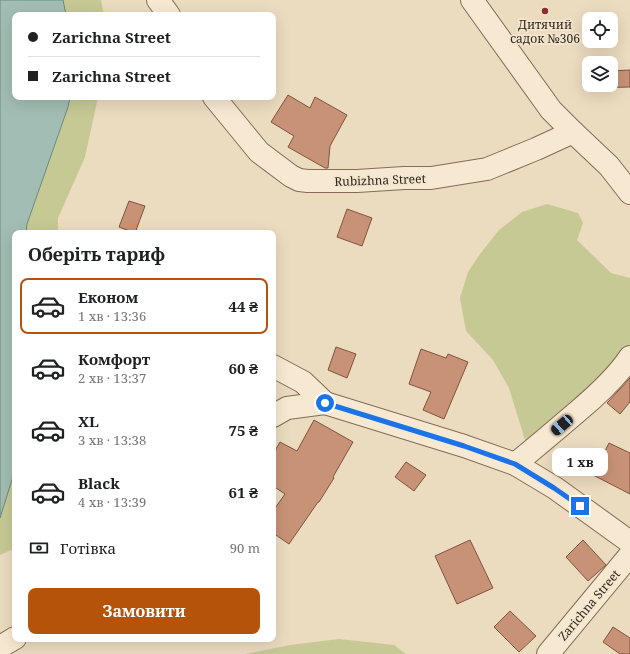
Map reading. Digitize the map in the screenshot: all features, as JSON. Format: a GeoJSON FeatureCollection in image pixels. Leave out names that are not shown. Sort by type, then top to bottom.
{"type":"FeatureCollection","features":[{"type":"Feature","properties":{"kind":"street"},"geometry":{"type":"LineString","coordinates":[[158,0],[167,12]]}},
{"type":"Feature","properties":{"kind":"street"},"geometry":{"type":"LineString","coordinates":[[472,0],[551,110],[609,166],[630,192]]}},
{"type":"Feature","properties":{"kind":"street","name":"Rubizhna Street"},"geometry":{"type":"LineString","coordinates":[[216,100],[259,152],[291,176],[299,180],[308,181],[431,178],[487,169],[573,132]]}},
{"type":"Feature","properties":{"kind":"street"},"geometry":{"type":"LineString","coordinates":[[515,464],[596,396],[624,366],[630,357]]}},
{"type":"Feature","properties":{"kind":"street"},"geometry":{"type":"LineString","coordinates":[[276,368],[303,382],[325,403]]}},
{"type":"Feature","properties":{"kind":"street"},"geometry":{"type":"LineString","coordinates":[[276,414],[287,408],[325,403],[464,446],[515,464],[554,488],[630,542]]}},
{"type":"Feature","properties":{"kind":"street","name":"Zarichna Street"},"geometry":{"type":"LineString","coordinates":[[548,654],[630,555]]}},
{"type":"Feature","properties":{"kind":"street"},"geometry":{"type":"LineString","coordinates":[[0,647],[12,640]]}},
{"type":"Feature","properties":{"kind":"green space"},"geometry":{"type":"Polygon","coordinates":[[[63,0],[101,0],[103,12],[65,12],[63,0]]]}},
{"type":"Feature","properties":{"kind":"green space"},"geometry":{"type":"Polygon","coordinates":[[[69,100],[97,100],[85,157],[58,218],[58,230],[26,230],[27,224],[69,100]]]}},
{"type":"Feature","properties":{"kind":"green space"},"geometry":{"type":"Polygon","coordinates":[[[547,204],[578,213],[583,223],[577,240],[611,273],[630,278],[630,357],[529,453],[509,388],[493,360],[466,331],[460,298],[468,272],[499,230],[522,212],[547,204]]]}},
{"type":"Feature","properties":{"kind":"green space"},"geometry":{"type":"Polygon","coordinates":[[[12,480],[12,549],[0,555],[0,518],[12,480]]]}},
{"type":"Feature","properties":{"kind":"green space"},"geometry":{"type":"Polygon","coordinates":[[[339,639],[394,645],[406,654],[245,654],[290,645],[339,639]]]}},
{"type":"Feature","properties":{"kind":"shaded area"},"geometry":{"type":"Polygon","coordinates":[[[0,0],[63,0],[65,12],[12,12],[12,100],[69,100],[27,224],[26,230],[12,230],[12,480],[0,518],[0,0]]]}},
{"type":"Feature","properties":{"kind":"building"},"geometry":{"type":"Polygon","coordinates":[[[630,70],[630,87],[618,87],[618,71],[630,70]]]}},
{"type":"Feature","properties":{"kind":"building"},"geometry":{"type":"Polygon","coordinates":[[[288,95],[310,108],[315,97],[347,115],[330,146],[328,168],[325,168],[288,147],[294,136],[271,122],[288,95]]]}},
{"type":"Feature","properties":{"kind":"building"},"geometry":{"type":"Polygon","coordinates":[[[129,201],[145,206],[136,230],[127,230],[119,227],[129,201]]]}},
{"type":"Feature","properties":{"kind":"building"},"geometry":{"type":"Polygon","coordinates":[[[347,209],[372,218],[362,246],[337,237],[347,209]]]}},
{"type":"Feature","properties":{"kind":"building"},"geometry":{"type":"Polygon","coordinates":[[[336,347],[356,354],[347,378],[328,370],[336,347]]]}},
{"type":"Feature","properties":{"kind":"building"},"geometry":{"type":"Polygon","coordinates":[[[421,349],[446,358],[448,354],[468,362],[444,419],[423,410],[431,392],[409,384],[421,349]]]}},
{"type":"Feature","properties":{"kind":"building"},"geometry":{"type":"Polygon","coordinates":[[[630,378],[630,402],[620,414],[607,403],[630,378]]]}},
{"type":"Feature","properties":{"kind":"building"},"geometry":{"type":"Polygon","coordinates":[[[314,420],[353,442],[333,477],[334,478],[319,502],[289,544],[276,535],[276,507],[285,494],[276,488],[276,449],[280,442],[297,451],[314,420]]]}},
{"type":"Feature","properties":{"kind":"building"},"geometry":{"type":"Polygon","coordinates":[[[609,443],[630,453],[630,494],[593,475],[609,443]]]}},
{"type":"Feature","properties":{"kind":"building"},"geometry":{"type":"Polygon","coordinates":[[[406,462],[426,475],[414,491],[395,477],[406,462]]]}},
{"type":"Feature","properties":{"kind":"building"},"geometry":{"type":"Polygon","coordinates":[[[470,540],[493,588],[457,604],[435,556],[470,540]]]}},
{"type":"Feature","properties":{"kind":"building"},"geometry":{"type":"Polygon","coordinates":[[[583,540],[606,565],[588,581],[566,557],[583,540]]]}},
{"type":"Feature","properties":{"kind":"building"},"geometry":{"type":"Polygon","coordinates":[[[510,611],[536,636],[519,652],[494,627],[510,611]]]}},
{"type":"Feature","properties":{"kind":"building"},"geometry":{"type":"Polygon","coordinates":[[[613,627],[630,638],[630,654],[620,654],[603,642],[613,627]]]}},
{"type":"Feature","properties":{"kind":"place","name":"Дитячий садок №306"},"geometry":{"type":"Point","coordinates":[545,11]}},
{"type":"Feature","properties":{"kind":"route"},"geometry":{"type":"LineString","coordinates":[[325,403],[464,446],[515,464],[580,506]]}}]}
